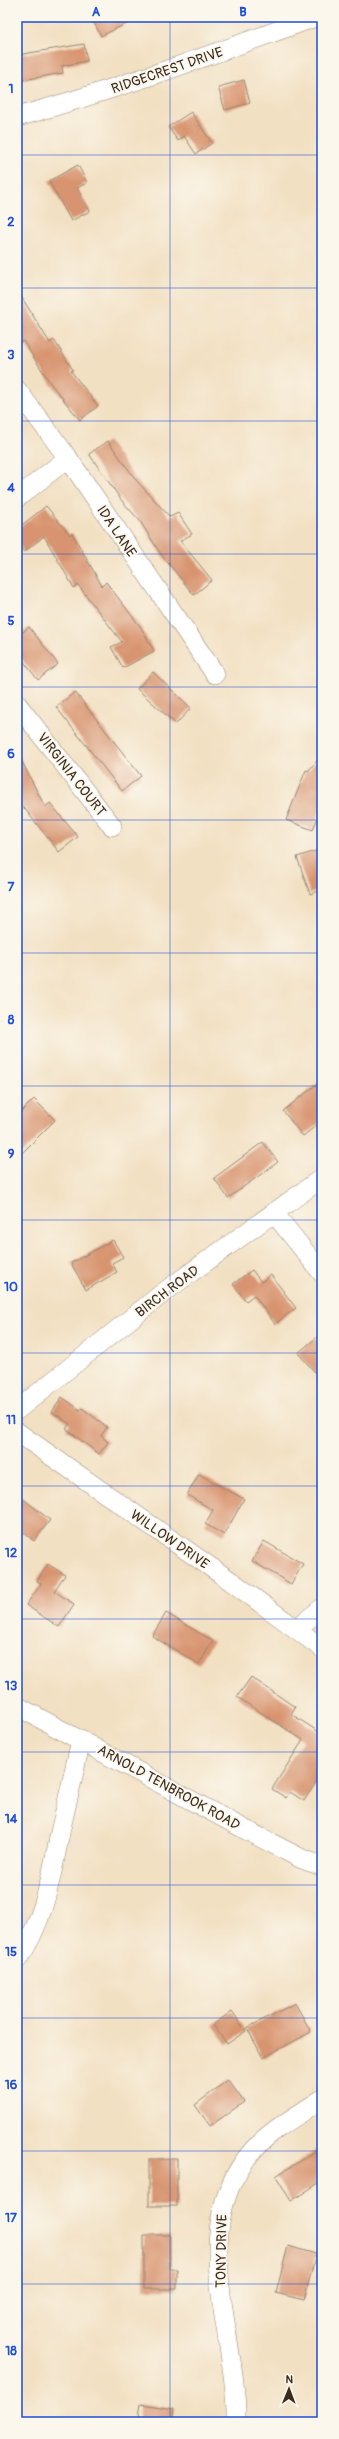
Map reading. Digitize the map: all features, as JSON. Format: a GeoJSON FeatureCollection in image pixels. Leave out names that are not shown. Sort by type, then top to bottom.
{"type":"FeatureCollection","features":[{"type":"Feature","properties":{"kind":"street","name":"RIDGECREST DRIVE"},"geometry":{"type":"LineString","coordinates":[[17,117],[71,102],[175,68],[287,22],[315,17]]}},
{"type":"Feature","properties":{"kind":"street","name":"IDA LANE"},"geometry":{"type":"LineString","coordinates":[[17,390],[68,458],[215,674]]}},
{"type":"Feature","properties":{"kind":"street"},"geometry":{"type":"LineString","coordinates":[[17,498],[68,458]]}},
{"type":"Feature","properties":{"kind":"street","name":"VIRGINIA COURT"},"geometry":{"type":"LineString","coordinates":[[17,704],[112,826]]}},
{"type":"Feature","properties":{"kind":"street","name":"BIRCH ROAD"},"geometry":{"type":"LineString","coordinates":[[17,1410],[164,1292],[322,1178]]}},
{"type":"Feature","properties":{"kind":"street"},"geometry":{"type":"LineString","coordinates":[[274,1213],[322,1273]]}},
{"type":"Feature","properties":{"kind":"street","name":"WILLOW DRIVE"},"geometry":{"type":"LineString","coordinates":[[17,1432],[322,1648]]}},
{"type":"Feature","properties":{"kind":"street"},"geometry":{"type":"LineString","coordinates":[[296,1629],[322,1608]]}},
{"type":"Feature","properties":{"kind":"street","name":"ARNOLD TENBROOK ROAD"},"geometry":{"type":"LineString","coordinates":[[17,1706],[81,1739],[244,1829],[302,1859],[322,1866]]}},
{"type":"Feature","properties":{"kind":"street"},"geometry":{"type":"LineString","coordinates":[[17,1960],[33,1932],[41,1910],[81,1739]]}},
{"type":"Feature","properties":{"kind":"street","name":"TONY DRIVE"},"geometry":{"type":"LineString","coordinates":[[236,2422],[218,2265],[221,2212],[226,2193],[237,2170],[255,2148],[322,2099]]}},
{"type":"Feature","properties":{"kind":"building"},"geometry":{"type":"Polygon","coordinates":[[[91,17],[140,17],[101,36],[91,17]]]}},
{"type":"Feature","properties":{"kind":"building"},"geometry":{"type":"Polygon","coordinates":[[[84,44],[87,61],[62,66],[63,73],[17,81],[17,55],[84,44]]]}},
{"type":"Feature","properties":{"kind":"building"},"geometry":{"type":"Polygon","coordinates":[[[244,80],[250,103],[225,110],[218,87],[244,80]]]}},
{"type":"Feature","properties":{"kind":"building"},"geometry":{"type":"Polygon","coordinates":[[[191,112],[212,143],[196,154],[184,136],[178,141],[168,127],[191,112]]]}},
{"type":"Feature","properties":{"kind":"building"},"geometry":{"type":"Polygon","coordinates":[[[78,165],[87,183],[77,188],[90,211],[71,221],[49,181],[78,165]]]}},
{"type":"Feature","properties":{"kind":"building"},"geometry":{"type":"Polygon","coordinates":[[[17,290],[50,343],[54,340],[73,370],[71,371],[98,406],[80,420],[51,384],[23,341],[17,345],[17,290]]]}},
{"type":"Feature","properties":{"kind":"building"},"geometry":{"type":"Polygon","coordinates":[[[108,441],[136,480],[170,517],[178,513],[192,534],[180,541],[212,580],[194,595],[160,553],[140,521],[122,501],[89,454],[108,441]]]}},
{"type":"Feature","properties":{"kind":"building"},"geometry":{"type":"Polygon","coordinates":[[[46,506],[70,535],[72,533],[102,586],[106,582],[142,629],[154,651],[123,668],[111,647],[122,642],[78,585],[74,588],[44,536],[24,552],[17,544],[17,529],[46,506]]]}},
{"type":"Feature","properties":{"kind":"building"},"geometry":{"type":"Polygon","coordinates":[[[29,627],[58,664],[38,680],[17,653],[17,637],[29,627]]]}},
{"type":"Feature","properties":{"kind":"building"},"geometry":{"type":"Polygon","coordinates":[[[153,672],[191,708],[176,724],[137,689],[153,672]]]}},
{"type":"Feature","properties":{"kind":"building"},"geometry":{"type":"Polygon","coordinates":[[[75,692],[141,776],[122,791],[56,707],[75,692]]]}},
{"type":"Feature","properties":{"kind":"building"},"geometry":{"type":"Polygon","coordinates":[[[17,752],[45,807],[50,803],[78,837],[59,852],[17,799],[17,752]]]}},
{"type":"Feature","properties":{"kind":"building"},"geometry":{"type":"Polygon","coordinates":[[[322,755],[322,806],[313,830],[286,820],[306,770],[308,771],[322,755]]]}},
{"type":"Feature","properties":{"kind":"building"},"geometry":{"type":"Polygon","coordinates":[[[322,849],[322,890],[310,894],[297,857],[322,849]]]}},
{"type":"Feature","properties":{"kind":"building"},"geometry":{"type":"Polygon","coordinates":[[[322,1080],[322,1121],[303,1136],[283,1111],[322,1080]]]}},
{"type":"Feature","properties":{"kind":"building"},"geometry":{"type":"Polygon","coordinates":[[[34,1099],[55,1120],[17,1158],[17,1116],[34,1099]]]}},
{"type":"Feature","properties":{"kind":"building"},"geometry":{"type":"Polygon","coordinates":[[[263,1142],[278,1162],[228,1198],[214,1178],[263,1142]]]}},
{"type":"Feature","properties":{"kind":"building"},"geometry":{"type":"Polygon","coordinates":[[[113,1240],[123,1257],[112,1263],[117,1272],[86,1290],[71,1263],[113,1240]]]}},
{"type":"Feature","properties":{"kind":"building"},"geometry":{"type":"Polygon","coordinates":[[[252,1270],[261,1282],[271,1275],[296,1308],[275,1324],[254,1295],[246,1301],[233,1284],[252,1270]]]}},
{"type":"Feature","properties":{"kind":"building"},"geometry":{"type":"Polygon","coordinates":[[[322,1333],[322,1380],[298,1353],[322,1333]]]}},
{"type":"Feature","properties":{"kind":"building"},"geometry":{"type":"Polygon","coordinates":[[[62,1397],[80,1410],[82,1408],[107,1427],[101,1436],[108,1442],[99,1454],[66,1429],[70,1424],[52,1412],[62,1397]]]}},
{"type":"Feature","properties":{"kind":"building"},"geometry":{"type":"Polygon","coordinates":[[[199,1474],[244,1499],[224,1535],[205,1524],[213,1510],[187,1495],[199,1474]]]}},
{"type":"Feature","properties":{"kind":"building"},"geometry":{"type":"Polygon","coordinates":[[[17,1494],[50,1520],[34,1541],[17,1527],[17,1494]]]}},
{"type":"Feature","properties":{"kind":"building"},"geometry":{"type":"Polygon","coordinates":[[[264,1541],[303,1564],[291,1584],[252,1561],[264,1541]]]}},
{"type":"Feature","properties":{"kind":"building"},"geometry":{"type":"Polygon","coordinates":[[[48,1564],[65,1575],[54,1591],[74,1604],[59,1627],[26,1605],[41,1584],[37,1581],[48,1564]]]}},
{"type":"Feature","properties":{"kind":"building"},"geometry":{"type":"Polygon","coordinates":[[[166,1613],[213,1641],[199,1664],[152,1636],[166,1613]]]}},
{"type":"Feature","properties":{"kind":"building"},"geometry":{"type":"Polygon","coordinates":[[[251,1677],[295,1707],[291,1714],[322,1734],[322,1773],[304,1801],[290,1792],[286,1798],[272,1789],[303,1740],[237,1697],[251,1677]]]}},
{"type":"Feature","properties":{"kind":"building"},"geometry":{"type":"Polygon","coordinates":[[[295,2003],[311,2032],[263,2058],[247,2028],[295,2003]]]}},
{"type":"Feature","properties":{"kind":"building"},"geometry":{"type":"Polygon","coordinates":[[[232,2011],[246,2031],[227,2044],[213,2025],[232,2011]]]}},
{"type":"Feature","properties":{"kind":"building"},"geometry":{"type":"Polygon","coordinates":[[[228,2080],[244,2102],[210,2126],[195,2105],[228,2080]]]}},
{"type":"Feature","properties":{"kind":"building"},"geometry":{"type":"Polygon","coordinates":[[[322,2147],[322,2181],[291,2201],[276,2176],[322,2147]]]}},
{"type":"Feature","properties":{"kind":"building"},"geometry":{"type":"Polygon","coordinates":[[[149,2159],[177,2159],[177,2206],[149,2206],[149,2159]]]}},
{"type":"Feature","properties":{"kind":"building"},"geometry":{"type":"Polygon","coordinates":[[[144,2235],[170,2235],[170,2269],[177,2269],[177,2289],[144,2289],[144,2235]]]}},
{"type":"Feature","properties":{"kind":"building"},"geometry":{"type":"Polygon","coordinates":[[[288,2246],[316,2254],[304,2300],[276,2293],[288,2246]]]}},
{"type":"Feature","properties":{"kind":"building"},"geometry":{"type":"Polygon","coordinates":[[[141,2404],[174,2409],[172,2422],[138,2422],[141,2404]]]}}]}
